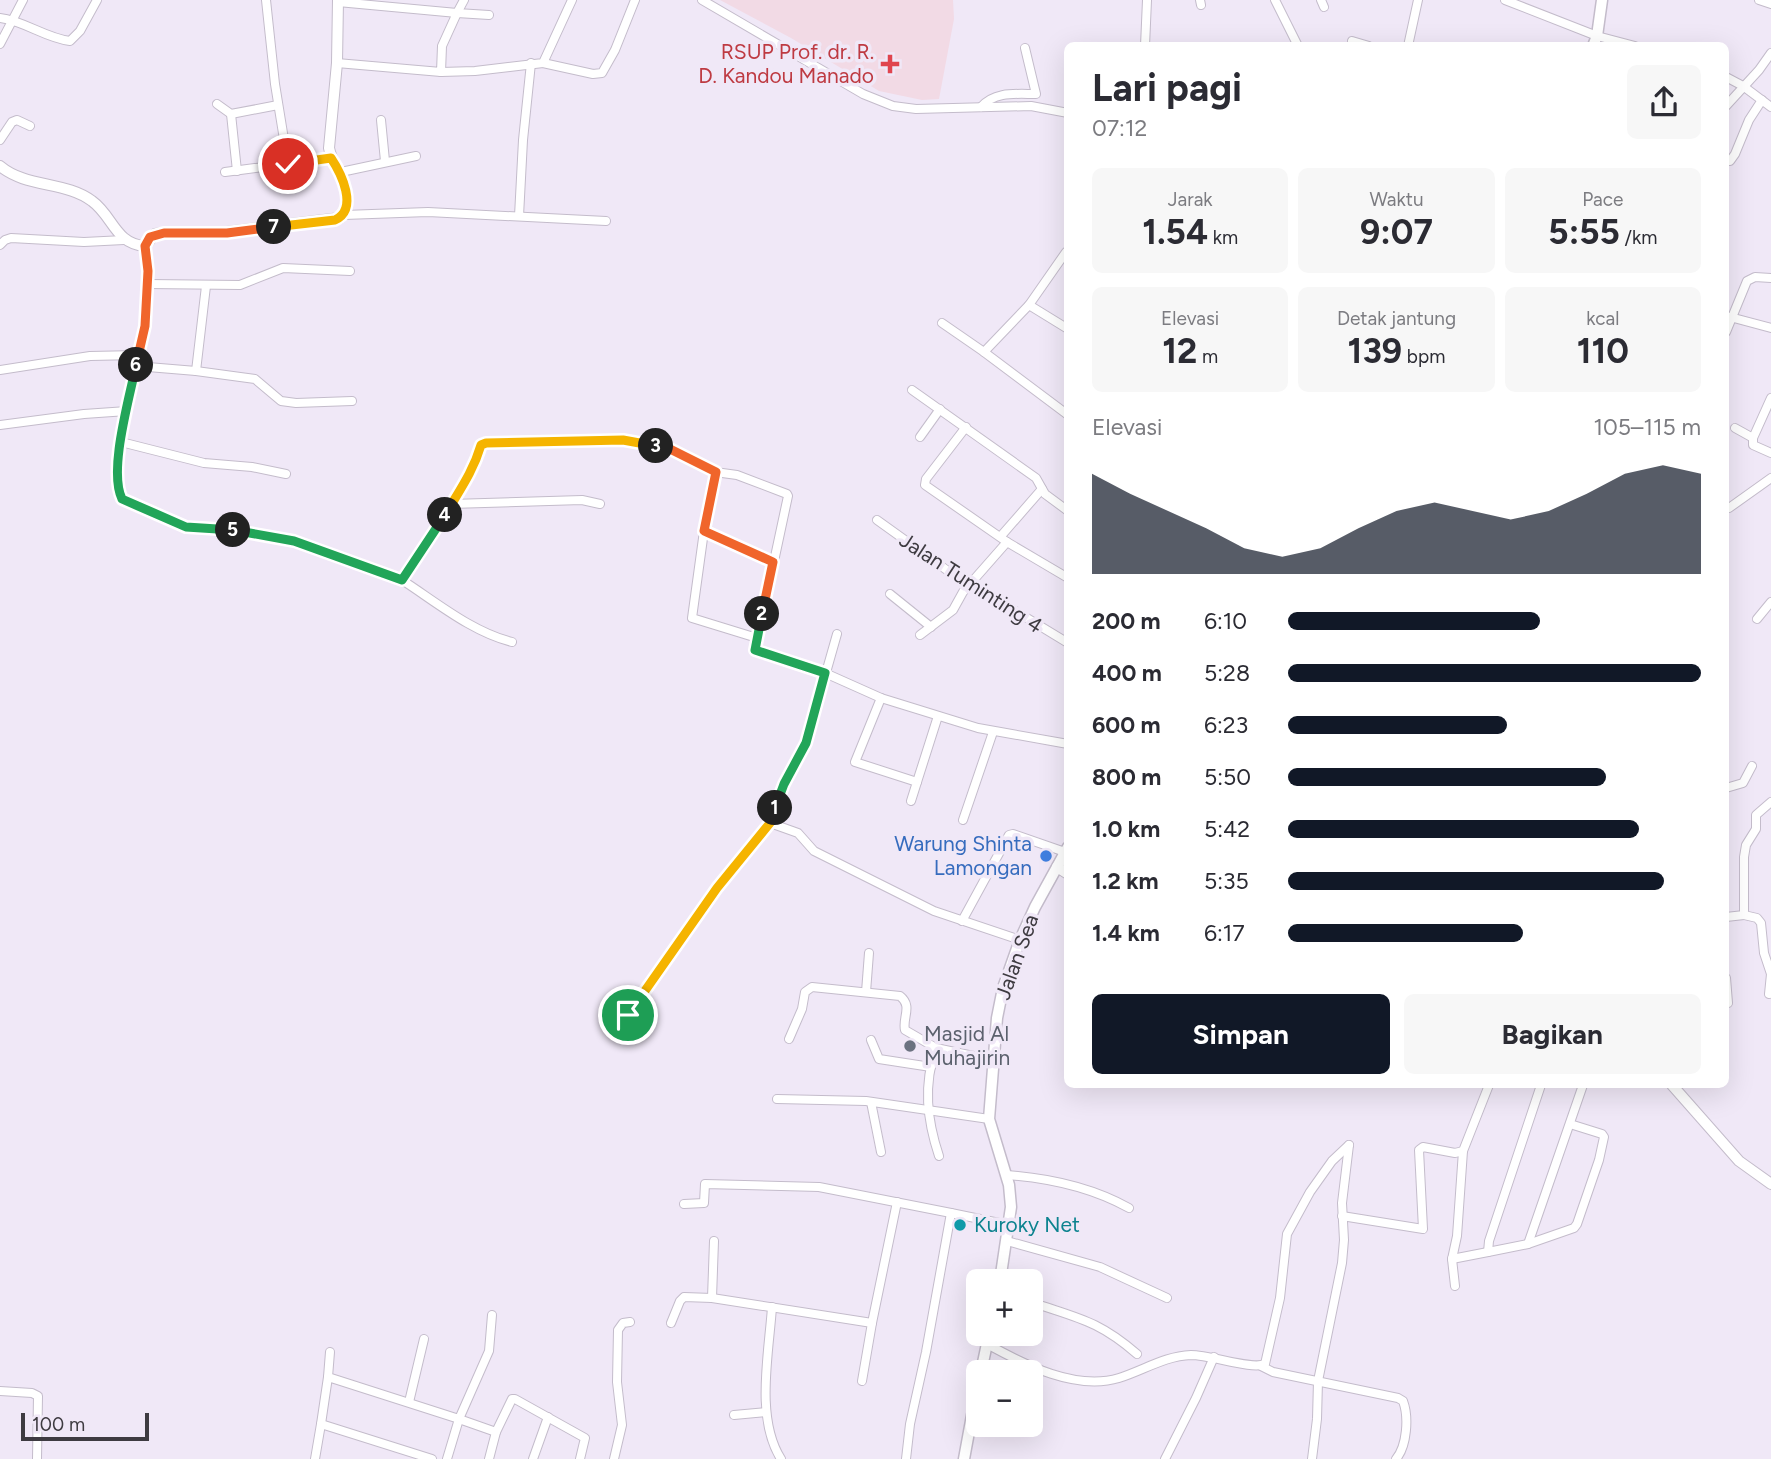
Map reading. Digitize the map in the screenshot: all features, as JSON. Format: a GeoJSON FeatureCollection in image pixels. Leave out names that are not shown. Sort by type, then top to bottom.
{"type":"FeatureCollection","features":[{"type":"Feature","properties":{"kind":"main road"},"geometry":{"type":"LineString","coordinates":[[1595,41],[1602,0]]}},
{"type":"Feature","properties":{"kind":"main road","name":"Jalan Sea"},"geometry":{"type":"LineString","coordinates":[[1002,1269],[1011,1195],[989,1119],[992,1060],[1003,988],[1020,940],[1064,853]]}},
{"type":"Feature","properties":{"kind":"main road"},"geometry":{"type":"LineString","coordinates":[[964,1459],[968,1437]]}},
{"type":"Feature","properties":{"kind":"street"},"geometry":{"type":"LineString","coordinates":[[0,44],[23,0]]}},
{"type":"Feature","properties":{"kind":"street"},"geometry":{"type":"LineString","coordinates":[[0,18],[13,19],[43,33],[70,41],[80,31],[97,0]]}},
{"type":"Feature","properties":{"kind":"street"},"geometry":{"type":"LineString","coordinates":[[266,0],[288,164]]}},
{"type":"Feature","properties":{"kind":"street"},"geometry":{"type":"LineString","coordinates":[[441,72],[442,46],[464,0]]}},
{"type":"Feature","properties":{"kind":"street"},"geometry":{"type":"LineString","coordinates":[[543,63],[572,0]]}},
{"type":"Feature","properties":{"kind":"street"},"geometry":{"type":"LineString","coordinates":[[337,63],[441,72],[543,63],[602,74],[635,0]]}},
{"type":"Feature","properties":{"kind":"street"},"geometry":{"type":"LineString","coordinates":[[702,0],[863,94],[880,101],[905,108],[1031,106],[1064,112]]}},
{"type":"Feature","properties":{"kind":"street"},"geometry":{"type":"LineString","coordinates":[[1145,42],[1147,0]]}},
{"type":"Feature","properties":{"kind":"street"},"geometry":{"type":"LineString","coordinates":[[1275,0],[1296,42]]}},
{"type":"Feature","properties":{"kind":"street"},"geometry":{"type":"LineString","coordinates":[[1409,42],[1418,0]]}},
{"type":"Feature","properties":{"kind":"street"},"geometry":{"type":"LineString","coordinates":[[1505,0],[1595,41]]}},
{"type":"Feature","properties":{"kind":"street"},"geometry":{"type":"LineString","coordinates":[[1759,0],[1771,4]]}},
{"type":"Feature","properties":{"kind":"street"},"geometry":{"type":"LineString","coordinates":[[344,215],[346,195],[341,172],[331,158],[330,135],[337,63],[338,1],[489,15]]}},
{"type":"Feature","properties":{"kind":"street"},"geometry":{"type":"LineString","coordinates":[[981,107],[988,99],[1001,95],[1036,94],[1025,48]]}},
{"type":"Feature","properties":{"kind":"street"},"geometry":{"type":"LineString","coordinates":[[1729,102],[1771,54]]}},
{"type":"Feature","properties":{"kind":"street"},"geometry":{"type":"LineString","coordinates":[[519,216],[531,63]]}},
{"type":"Feature","properties":{"kind":"street"},"geometry":{"type":"LineString","coordinates":[[1729,79],[1771,107]]}},
{"type":"Feature","properties":{"kind":"street"},"geometry":{"type":"LineString","coordinates":[[1729,161],[1762,100]]}},
{"type":"Feature","properties":{"kind":"street"},"geometry":{"type":"LineString","coordinates":[[217,104],[231,114],[278,105]]}},
{"type":"Feature","properties":{"kind":"street"},"geometry":{"type":"LineString","coordinates":[[231,114],[237,171]]}},
{"type":"Feature","properties":{"kind":"street"},"geometry":{"type":"LineString","coordinates":[[0,140],[12,121],[17,120],[30,126]]}},
{"type":"Feature","properties":{"kind":"street"},"geometry":{"type":"LineString","coordinates":[[381,120],[384,161]]}},
{"type":"Feature","properties":{"kind":"street"},"geometry":{"type":"LineString","coordinates":[[341,172],[416,156]]}},
{"type":"Feature","properties":{"kind":"street"},"geometry":{"type":"LineString","coordinates":[[225,172],[331,158]]}},
{"type":"Feature","properties":{"kind":"street"},"geometry":{"type":"LineString","coordinates":[[0,166],[21,178],[93,201],[124,240]]}},
{"type":"Feature","properties":{"kind":"street"},"geometry":{"type":"LineString","coordinates":[[512,642],[477,628],[402,580],[294,541],[242,530],[194,529],[122,499],[116,479],[145,326],[148,284],[145,246],[155,234],[227,233],[330,221],[344,215],[428,212],[606,221]]}},
{"type":"Feature","properties":{"kind":"street"},"geometry":{"type":"LineString","coordinates":[[0,245],[5,240],[19,237],[63,241],[124,240],[145,246]]}},
{"type":"Feature","properties":{"kind":"street"},"geometry":{"type":"LineString","coordinates":[[984,352],[1029,305],[1064,255]]}},
{"type":"Feature","properties":{"kind":"street"},"geometry":{"type":"LineString","coordinates":[[148,284],[243,284],[283,268],[350,271]]}},
{"type":"Feature","properties":{"kind":"street"},"geometry":{"type":"LineString","coordinates":[[1729,321],[1750,278],[1771,278]]}},
{"type":"Feature","properties":{"kind":"street"},"geometry":{"type":"LineString","coordinates":[[196,370],[206,286]]}},
{"type":"Feature","properties":{"kind":"street"},"geometry":{"type":"LineString","coordinates":[[1029,305],[1064,327]]}},
{"type":"Feature","properties":{"kind":"street"},"geometry":{"type":"LineString","coordinates":[[1730,317],[1771,328]]}},
{"type":"Feature","properties":{"kind":"street"},"geometry":{"type":"LineString","coordinates":[[942,323],[1064,412]]}},
{"type":"Feature","properties":{"kind":"street"},"geometry":{"type":"LineString","coordinates":[[0,370],[71,358],[138,355]]}},
{"type":"Feature","properties":{"kind":"street"},"geometry":{"type":"LineString","coordinates":[[136,366],[196,370],[255,379],[281,401],[352,401]]}},
{"type":"Feature","properties":{"kind":"street"},"geometry":{"type":"LineString","coordinates":[[912,390],[1039,481],[1042,489],[1064,508]]}},
{"type":"Feature","properties":{"kind":"street"},"geometry":{"type":"LineString","coordinates":[[1771,398],[1753,438],[1755,447],[1771,453]]}},
{"type":"Feature","properties":{"kind":"street"},"geometry":{"type":"LineString","coordinates":[[920,437],[940,409]]}},
{"type":"Feature","properties":{"kind":"street"},"geometry":{"type":"LineString","coordinates":[[0,425],[127,411]]}},
{"type":"Feature","properties":{"kind":"street"},"geometry":{"type":"LineString","coordinates":[[966,427],[926,478],[925,485],[1004,539],[1064,576]]}},
{"type":"Feature","properties":{"kind":"street"},"geometry":{"type":"LineString","coordinates":[[1735,428],[1753,438]]}},
{"type":"Feature","properties":{"kind":"street"},"geometry":{"type":"LineString","coordinates":[[402,580],[466,483],[481,445],[627,440],[670,449],[716,472],[737,475],[788,496],[755,650],[825,673],[881,698],[938,716],[993,732],[1064,743]]}},
{"type":"Feature","properties":{"kind":"street"},"geometry":{"type":"LineString","coordinates":[[121,442],[204,463],[252,467],[286,474]]}},
{"type":"Feature","properties":{"kind":"street"},"geometry":{"type":"LineString","coordinates":[[716,472],[704,531],[692,618],[757,638]]}},
{"type":"Feature","properties":{"kind":"street"},"geometry":{"type":"LineString","coordinates":[[1729,508],[1771,478]]}},
{"type":"Feature","properties":{"kind":"street"},"geometry":{"type":"LineString","coordinates":[[920,635],[953,610],[1042,489]]}},
{"type":"Feature","properties":{"kind":"street"},"geometry":{"type":"LineString","coordinates":[[451,504],[571,500],[600,504]]}},
{"type":"Feature","properties":{"kind":"street","name":"Jalan Tuminting 4"},"geometry":{"type":"LineString","coordinates":[[877,520],[969,586],[1064,641]]}},
{"type":"Feature","properties":{"kind":"street"},"geometry":{"type":"LineString","coordinates":[[704,531],[773,562]]}},
{"type":"Feature","properties":{"kind":"street"},"geometry":{"type":"LineString","coordinates":[[890,594],[931,627]]}},
{"type":"Feature","properties":{"kind":"street"},"geometry":{"type":"LineString","coordinates":[[1757,618],[1771,603]]}},
{"type":"Feature","properties":{"kind":"street"},"geometry":{"type":"LineString","coordinates":[[628,1015],[717,888],[770,823],[784,784],[806,743],[837,634]]}},
{"type":"Feature","properties":{"kind":"street"},"geometry":{"type":"LineString","coordinates":[[881,698],[855,762],[917,782]]}},
{"type":"Feature","properties":{"kind":"street"},"geometry":{"type":"LineString","coordinates":[[911,801],[938,716]]}},
{"type":"Feature","properties":{"kind":"street"},"geometry":{"type":"LineString","coordinates":[[963,820],[993,732]]}},
{"type":"Feature","properties":{"kind":"street"},"geometry":{"type":"LineString","coordinates":[[1729,787],[1743,783],[1752,766]]}},
{"type":"Feature","properties":{"kind":"street"},"geometry":{"type":"LineString","coordinates":[[1744,915],[1743,868],[1746,845],[1756,829],[1756,814],[1771,802]]}},
{"type":"Feature","properties":{"kind":"street"},"geometry":{"type":"LineString","coordinates":[[770,823],[798,833],[814,851],[934,911],[1020,940]]}},
{"type":"Feature","properties":{"kind":"street"},"geometry":{"type":"LineString","coordinates":[[962,921],[1009,835],[1064,848]]}},
{"type":"Feature","properties":{"kind":"street"},"geometry":{"type":"LineString","coordinates":[[1057,867],[1064,871]]}},
{"type":"Feature","properties":{"kind":"street"},"geometry":{"type":"LineString","coordinates":[[1729,917],[1752,915],[1761,922],[1764,953],[1771,974],[1769,994]]}},
{"type":"Feature","properties":{"kind":"street"},"geometry":{"type":"LineString","coordinates":[[866,992],[869,953]]}},
{"type":"Feature","properties":{"kind":"street"},"geometry":{"type":"LineString","coordinates":[[789,1039],[799,1018],[807,989],[812,987],[895,994],[904,998],[907,1011],[905,1030],[936,1048],[992,1060]]}},
{"type":"Feature","properties":{"kind":"street"},"geometry":{"type":"LineString","coordinates":[[870,1040],[879,1059],[931,1067]]}},
{"type":"Feature","properties":{"kind":"street"},"geometry":{"type":"LineString","coordinates":[[936,1048],[931,1067],[927,1111],[939,1156]]}},
{"type":"Feature","properties":{"kind":"street"},"geometry":{"type":"LineString","coordinates":[[1455,1286],[1452,1259],[1457,1236],[1463,1152],[1488,1088]]}},
{"type":"Feature","properties":{"kind":"street"},"geometry":{"type":"LineString","coordinates":[[1488,1252],[1489,1241],[1540,1088]]}},
{"type":"Feature","properties":{"kind":"street"},"geometry":{"type":"LineString","coordinates":[[1528,1244],[1582,1088]]}},
{"type":"Feature","properties":{"kind":"street"},"geometry":{"type":"LineString","coordinates":[[1675,1088],[1739,1161],[1771,1184]]}},
{"type":"Feature","properties":{"kind":"street"},"geometry":{"type":"LineString","coordinates":[[777,1099],[871,1102],[989,1119]]}},
{"type":"Feature","properties":{"kind":"street"},"geometry":{"type":"LineString","coordinates":[[871,1102],[881,1152]]}},
{"type":"Feature","properties":{"kind":"street"},"geometry":{"type":"LineString","coordinates":[[1452,1259],[1528,1244],[1574,1228],[1604,1137],[1570,1124]]}},
{"type":"Feature","properties":{"kind":"street"},"geometry":{"type":"LineString","coordinates":[[1261,1366],[1268,1359],[1275,1327],[1287,1234],[1310,1192],[1332,1161],[1349,1145],[1342,1216],[1342,1263],[1318,1381],[1312,1459]]}},
{"type":"Feature","properties":{"kind":"street"},"geometry":{"type":"LineString","coordinates":[[1342,1216],[1423,1229],[1419,1150],[1423,1147],[1463,1152]]}},
{"type":"Feature","properties":{"kind":"street"},"geometry":{"type":"LineString","coordinates":[[1007,1175],[1053,1182],[1091,1192],[1129,1208]]}},
{"type":"Feature","properties":{"kind":"street"},"geometry":{"type":"LineString","coordinates":[[684,1204],[704,1203],[705,1184],[819,1187],[1009,1225]]}},
{"type":"Feature","properties":{"kind":"street"},"geometry":{"type":"LineString","coordinates":[[862,1381],[897,1202]]}},
{"type":"Feature","properties":{"kind":"street"},"geometry":{"type":"LineString","coordinates":[[906,1459],[910,1424],[951,1213]]}},
{"type":"Feature","properties":{"kind":"street"},"geometry":{"type":"LineString","coordinates":[[712,1298],[714,1241]]}},
{"type":"Feature","properties":{"kind":"street"},"geometry":{"type":"LineString","coordinates":[[1007,1241],[1100,1266],[1167,1298]]}},
{"type":"Feature","properties":{"kind":"street"},"geometry":{"type":"LineString","coordinates":[[671,1323],[684,1297],[712,1298],[872,1323]]}},
{"type":"Feature","properties":{"kind":"street"},"geometry":{"type":"LineString","coordinates":[[1043,1305],[1096,1324],[1137,1354]]}},
{"type":"Feature","properties":{"kind":"street"},"geometry":{"type":"LineString","coordinates":[[772,1307],[766,1412],[771,1436],[781,1459]]}},
{"type":"Feature","properties":{"kind":"street"},"geometry":{"type":"LineString","coordinates":[[447,1459],[459,1419],[489,1351],[492,1315]]}},
{"type":"Feature","properties":{"kind":"street"},"geometry":{"type":"LineString","coordinates":[[614,1459],[622,1425],[617,1382],[618,1329],[624,1323],[630,1322]]}},
{"type":"Feature","properties":{"kind":"street"},"geometry":{"type":"LineString","coordinates":[[409,1402],[424,1339]]}},
{"type":"Feature","properties":{"kind":"street"},"geometry":{"type":"LineString","coordinates":[[1002,1346],[1058,1375],[1092,1382],[1119,1378],[1173,1357],[1194,1355],[1261,1366],[1273,1372],[1403,1401],[1407,1420],[1402,1450],[1396,1459]]}},
{"type":"Feature","properties":{"kind":"street"},"geometry":{"type":"LineString","coordinates":[[316,1459],[330,1352]]}},
{"type":"Feature","properties":{"kind":"street"},"geometry":{"type":"LineString","coordinates":[[1165,1459],[1214,1357]]}},
{"type":"Feature","properties":{"kind":"street"},"geometry":{"type":"LineString","coordinates":[[328,1377],[496,1432]]}},
{"type":"Feature","properties":{"kind":"street"},"geometry":{"type":"LineString","coordinates":[[0,1391],[32,1393],[38,1396],[37,1459]]}},
{"type":"Feature","properties":{"kind":"street"},"geometry":{"type":"LineString","coordinates":[[489,1459],[496,1432],[512,1399],[521,1401],[585,1438],[580,1459]]}},
{"type":"Feature","properties":{"kind":"street"},"geometry":{"type":"LineString","coordinates":[[734,1415],[766,1412]]}},
{"type":"Feature","properties":{"kind":"street"},"geometry":{"type":"LineString","coordinates":[[533,1459],[548,1417]]}},
{"type":"Feature","properties":{"kind":"street"},"geometry":{"type":"LineString","coordinates":[[321,1424],[432,1459]]}},
{"type":"Feature","properties":{"kind":"shaded area","name":"RSUP Prof. dr. R. D. Kandou Manado"},"geometry":{"type":"Polygon","coordinates":[[[720,0],[953,0],[954,19],[939,99],[922,100],[879,91],[791,38],[720,0]]]}},
{"type":"Feature","properties":{"kind":"place","name":"RSUP Prof. dr. R. D. Kandou Manado"},"geometry":{"type":"Point","coordinates":[890,64]}},
{"type":"Feature","properties":{"kind":"place","name":"Warung Shinta Lamongan"},"geometry":{"type":"Point","coordinates":[1046,856]}},
{"type":"Feature","properties":{"kind":"place","name":"Masjid Al Muhajirin"},"geometry":{"type":"Point","coordinates":[910,1046]}},
{"type":"Feature","properties":{"kind":"place","name":"Kuroky Net"},"geometry":{"type":"Point","coordinates":[960,1225]}},
{"type":"Feature","properties":{"kind":"route"},"geometry":{"type":"LineString","coordinates":[[288,164],[331,158],[341,172],[345,184],[344,215],[330,221],[227,233],[155,234],[145,246],[148,295],[145,326],[121,438],[116,479],[122,499],[186,527],[242,530],[294,541],[402,580],[466,483],[481,445],[623,440],[670,449],[716,472],[704,531],[773,562],[755,650],[825,673],[806,743],[784,784],[770,823],[717,888],[628,1015]]}}]}
